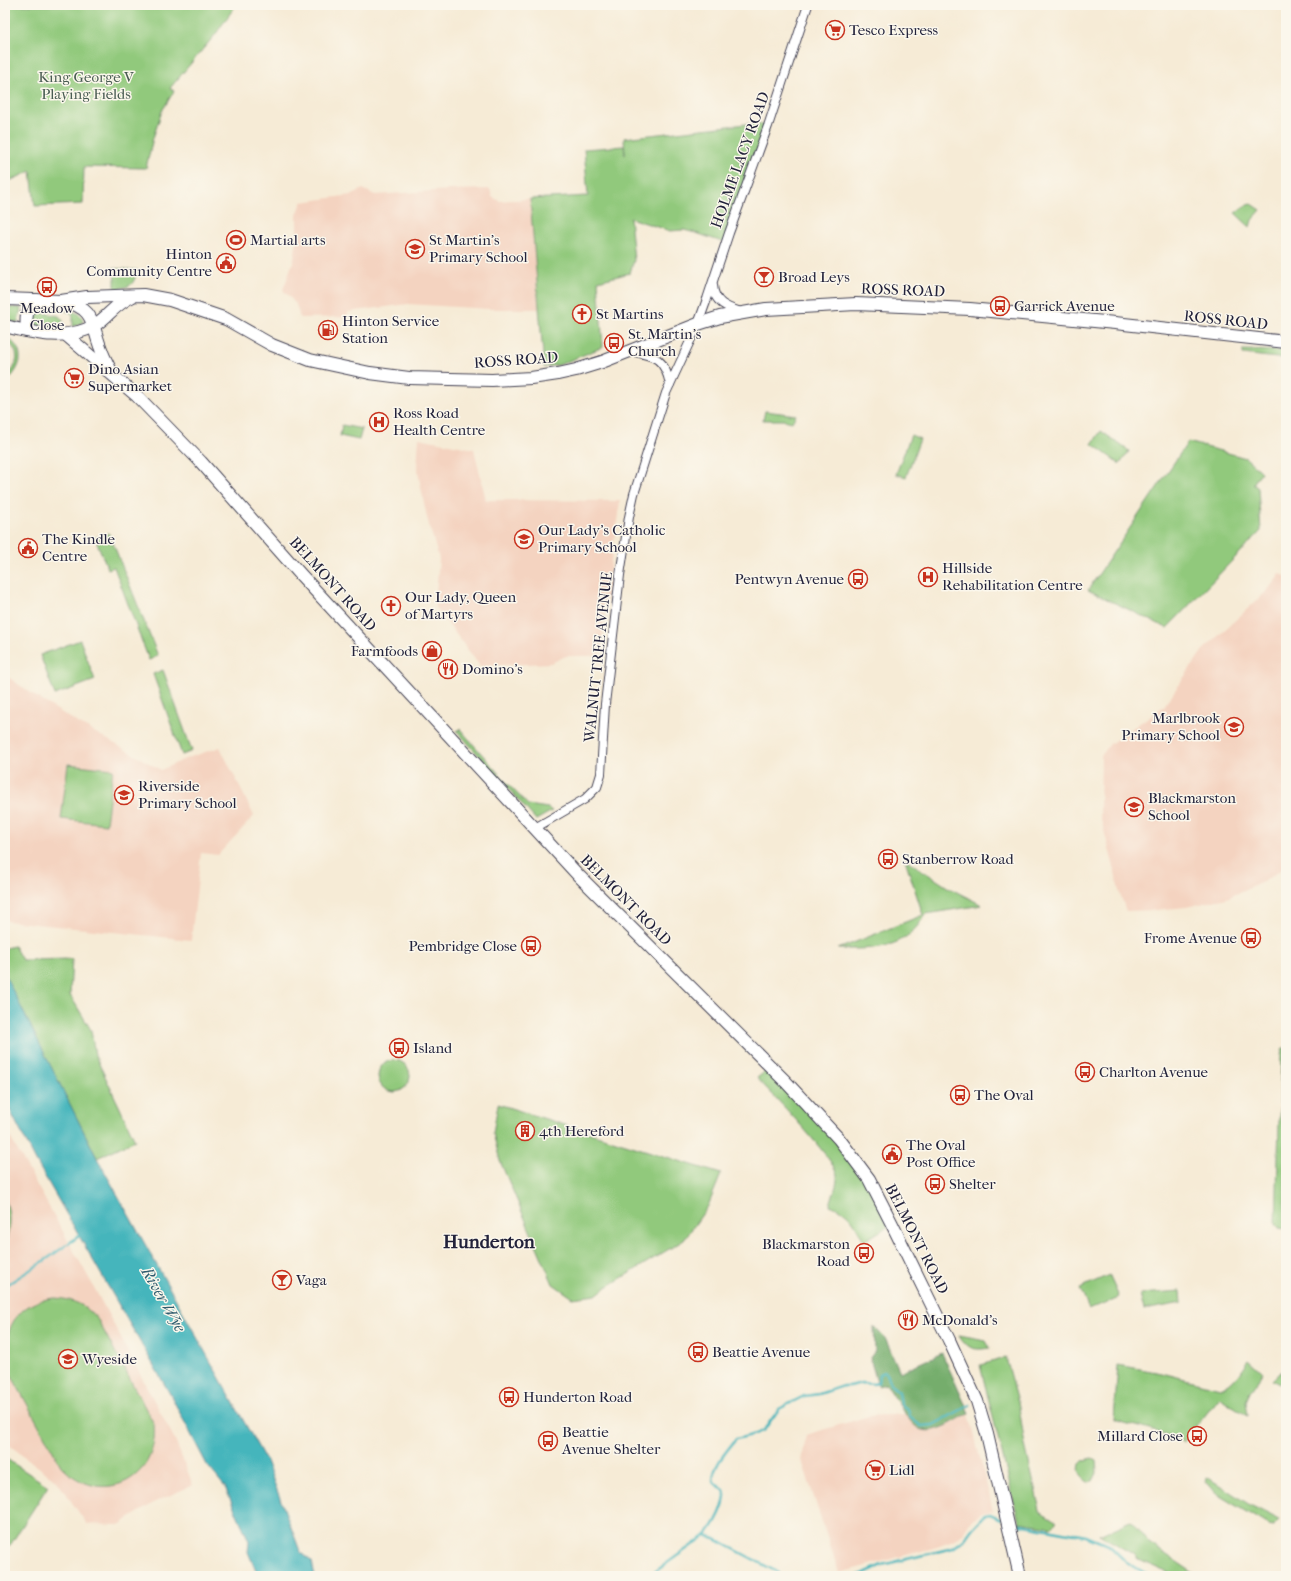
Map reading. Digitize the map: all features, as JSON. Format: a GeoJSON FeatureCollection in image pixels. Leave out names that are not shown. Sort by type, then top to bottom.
{"type":"FeatureCollection","features":[{"type":"Feature","properties":{"kind":"highway","name":"ROSS ROAD"},"geometry":{"type":"LineString","coordinates":[[61,301],[87,297],[134,295],[143,295],[170,300],[226,319],[287,352],[310,360],[370,373],[402,377],[492,380],[531,378],[576,370],[720,317],[766,309],[856,304],[929,306],[1044,316],[1286,342]]}},
{"type":"Feature","properties":{"kind":"highway"},"geometry":{"type":"LineString","coordinates":[[5,326],[27,331],[66,335],[94,326],[116,305],[134,295]]}},
{"type":"Feature","properties":{"kind":"highway"},"geometry":{"type":"LineString","coordinates":[[5,299],[61,301],[77,305],[85,310],[90,316],[101,350],[112,374]]}},
{"type":"Feature","properties":{"kind":"highway"},"geometry":{"type":"LineString","coordinates":[[27,331],[26,322],[28,308],[30,304],[36,300]]}},
{"type":"Feature","properties":{"kind":"highway","name":"BELMONT ROAD"},"geometry":{"type":"LineString","coordinates":[[66,335],[137,396],[201,462],[302,575],[578,875],[795,1091],[839,1139],[869,1179],[937,1314],[977,1401],[987,1434],[1020,1576]]}},
{"type":"Feature","properties":{"kind":"street","name":"HOLME LACY ROAD"},"geometry":{"type":"LineString","coordinates":[[698,324],[768,126],[808,5]]}},
{"type":"Feature","properties":{"kind":"street"},"geometry":{"type":"LineString","coordinates":[[713,281],[713,292],[720,302],[732,309],[743,312]]}},
{"type":"Feature","properties":{"kind":"street","name":"WALNUT TREE AVENUE"},"geometry":{"type":"LineString","coordinates":[[535,828],[585,799],[597,787],[601,774],[605,704],[620,575],[629,517],[649,444],[670,384],[698,324]]}},
{"type":"Feature","properties":{"kind":"street"},"geometry":{"type":"LineString","coordinates":[[631,351],[648,354],[659,360],[667,369],[670,384]]}},
{"type":"Feature","properties":{"kind":"shaded area","name":"St Martin's Primary School"},"geometry":{"type":"Polygon","coordinates":[[[363,189],[375,195],[490,189],[492,197],[500,201],[530,199],[539,309],[490,309],[408,304],[348,312],[348,317],[300,318],[296,304],[283,290],[294,259],[297,239],[297,215],[302,202],[351,195],[363,189]]]}},
{"type":"Feature","properties":{"kind":"shaded area","name":"Our Lady's Catholic Primary School"},"geometry":{"type":"Polygon","coordinates":[[[419,438],[474,449],[486,500],[620,501],[610,568],[600,656],[566,656],[551,663],[480,666],[435,606],[439,559],[427,518],[417,467],[419,438]]]}},
{"type":"Feature","properties":{"kind":"shaded area","name":"Marlbrook Primary School"},"geometry":{"type":"Polygon","coordinates":[[[1280,574],[1286,576],[1286,866],[1265,881],[1227,898],[1186,907],[1126,911],[1119,891],[1100,816],[1101,756],[1110,744],[1164,706],[1203,650],[1268,590],[1280,574]]]}},
{"type":"Feature","properties":{"kind":"shaded area","name":"Riverside Primary School"},"geometry":{"type":"Polygon","coordinates":[[[5,675],[41,700],[80,724],[161,770],[185,759],[220,747],[254,816],[218,855],[201,853],[191,940],[7,921],[5,917],[5,675]]]}},
{"type":"Feature","properties":{"kind":"shaded area","name":"Wyeside"},"geometry":{"type":"Polygon","coordinates":[[[5,1128],[90,1280],[174,1438],[193,1485],[155,1502],[119,1525],[87,1524],[57,1481],[5,1442],[5,1128]]]}},
{"type":"Feature","properties":{"kind":"shaded area"},"geometry":{"type":"Polygon","coordinates":[[[969,1413],[993,1511],[982,1513],[972,1519],[963,1533],[953,1541],[937,1547],[839,1573],[802,1461],[806,1435],[869,1416],[906,1414],[914,1425],[945,1426],[969,1413]]]}},
{"type":"Feature","properties":{"kind":"green space","name":"King George V Playing Fields"},"geometry":{"type":"Polygon","coordinates":[[[5,5],[236,5],[215,35],[170,88],[174,91],[162,111],[153,138],[146,168],[84,167],[83,204],[35,206],[31,171],[5,183],[5,5]]]}},
{"type":"Feature","properties":{"kind":"green space"},"geometry":{"type":"Polygon","coordinates":[[[758,123],[768,126],[725,243],[684,230],[670,231],[630,218],[634,260],[630,273],[598,281],[603,347],[559,365],[544,367],[530,199],[588,196],[584,149],[624,146],[625,155],[624,138],[758,123]]]}},
{"type":"Feature","properties":{"kind":"green space"},"geometry":{"type":"Polygon","coordinates":[[[1252,204],[1261,210],[1252,220],[1250,227],[1235,213],[1247,205],[1252,204]]]}},
{"type":"Feature","properties":{"kind":"green space"},"geometry":{"type":"Polygon","coordinates":[[[111,268],[137,270],[133,283],[128,286],[115,289],[115,278],[111,268]]]}},
{"type":"Feature","properties":{"kind":"green space"},"geometry":{"type":"Polygon","coordinates":[[[5,307],[21,308],[18,323],[5,320],[5,307]]]}},
{"type":"Feature","properties":{"kind":"green space"},"geometry":{"type":"Polygon","coordinates":[[[64,310],[79,314],[83,322],[73,327],[73,316],[64,310]]]}},
{"type":"Feature","properties":{"kind":"green space"},"geometry":{"type":"Polygon","coordinates":[[[35,311],[59,316],[63,321],[63,328],[39,327],[34,320],[33,315],[35,311]]]}},
{"type":"Feature","properties":{"kind":"green space"},"geometry":{"type":"Polygon","coordinates":[[[5,336],[17,347],[20,359],[16,371],[5,383],[5,378],[13,369],[17,359],[14,349],[5,340],[5,336]]]}},
{"type":"Feature","properties":{"kind":"green space"},"geometry":{"type":"Polygon","coordinates":[[[1243,350],[1286,351],[1286,359],[1243,354],[1243,350]]]}},
{"type":"Feature","properties":{"kind":"green space"},"geometry":{"type":"Polygon","coordinates":[[[765,411],[796,415],[792,422],[783,420],[763,420],[765,411]]]}},
{"type":"Feature","properties":{"kind":"green space"},"geometry":{"type":"Polygon","coordinates":[[[342,425],[362,429],[359,440],[340,436],[342,425]]]}},
{"type":"Feature","properties":{"kind":"green space"},"geometry":{"type":"Polygon","coordinates":[[[1101,431],[1129,451],[1120,464],[1092,444],[1101,431]]]}},
{"type":"Feature","properties":{"kind":"green space"},"geometry":{"type":"Polygon","coordinates":[[[911,435],[920,439],[906,477],[896,474],[911,435]]]}},
{"type":"Feature","properties":{"kind":"green space"},"geometry":{"type":"Polygon","coordinates":[[[1188,442],[1246,458],[1261,472],[1253,484],[1258,488],[1261,531],[1167,628],[1088,590],[1188,442]]]}},
{"type":"Feature","properties":{"kind":"green space"},"geometry":{"type":"Polygon","coordinates":[[[109,533],[158,656],[149,660],[114,567],[108,569],[95,538],[109,533]]]}},
{"type":"Feature","properties":{"kind":"green space"},"geometry":{"type":"Polygon","coordinates":[[[80,640],[95,680],[55,695],[40,655],[80,640]]]}},
{"type":"Feature","properties":{"kind":"green space"},"geometry":{"type":"Polygon","coordinates":[[[163,670],[192,751],[182,755],[153,674],[163,670]]]}},
{"type":"Feature","properties":{"kind":"green space"},"geometry":{"type":"Polygon","coordinates":[[[460,729],[528,805],[548,808],[552,811],[536,820],[457,731],[460,729]]]}},
{"type":"Feature","properties":{"kind":"green space"},"geometry":{"type":"Polygon","coordinates":[[[68,764],[113,769],[106,824],[61,819],[68,764]]]}},
{"type":"Feature","properties":{"kind":"green space"},"geometry":{"type":"Polygon","coordinates":[[[905,859],[949,888],[982,905],[926,914],[907,936],[889,945],[858,949],[838,949],[923,915],[905,859]]]}},
{"type":"Feature","properties":{"kind":"green space"},"geometry":{"type":"Polygon","coordinates":[[[14,946],[22,960],[72,959],[70,995],[91,1030],[95,1055],[135,1140],[97,1158],[5,976],[5,948],[14,946]]]}},
{"type":"Feature","properties":{"kind":"green space"},"geometry":{"type":"Polygon","coordinates":[[[1283,1048],[1286,1048],[1286,1229],[1279,1228],[1276,1223],[1281,1055],[1283,1048]]]}},
{"type":"Feature","properties":{"kind":"green space"},"geometry":{"type":"Polygon","coordinates":[[[391,1060],[397,1060],[406,1064],[410,1076],[406,1088],[397,1092],[391,1092],[382,1088],[378,1079],[378,1073],[382,1064],[391,1060]]]}},
{"type":"Feature","properties":{"kind":"green space"},"geometry":{"type":"Polygon","coordinates":[[[771,1067],[839,1139],[892,1224],[864,1241],[851,1219],[843,1211],[830,1205],[837,1179],[834,1167],[802,1126],[757,1078],[771,1067]]]}},
{"type":"Feature","properties":{"kind":"green space"},"geometry":{"type":"Polygon","coordinates":[[[498,1104],[721,1174],[708,1206],[684,1240],[596,1295],[573,1298],[553,1284],[500,1161],[493,1133],[498,1104]]]}},
{"type":"Feature","properties":{"kind":"green space"},"geometry":{"type":"Polygon","coordinates":[[[5,1199],[9,1222],[5,1244],[5,1199]]]}},
{"type":"Feature","properties":{"kind":"green space"},"geometry":{"type":"Polygon","coordinates":[[[1109,1275],[1119,1297],[1089,1310],[1080,1288],[1109,1275]]]}},
{"type":"Feature","properties":{"kind":"green space"},"geometry":{"type":"Polygon","coordinates":[[[1181,1291],[1182,1303],[1144,1310],[1140,1294],[1181,1291]]]}},
{"type":"Feature","properties":{"kind":"green space"},"geometry":{"type":"Polygon","coordinates":[[[55,1298],[73,1301],[79,1304],[89,1310],[98,1320],[154,1424],[153,1444],[147,1461],[137,1473],[124,1482],[109,1486],[93,1485],[76,1479],[61,1466],[8,1369],[6,1343],[9,1331],[14,1321],[21,1312],[30,1305],[41,1300],[55,1298]]]}},
{"type":"Feature","properties":{"kind":"green space"},"geometry":{"type":"Polygon","coordinates":[[[874,1327],[885,1338],[900,1372],[942,1353],[969,1413],[953,1423],[934,1430],[928,1431],[918,1428],[902,1410],[886,1384],[878,1386],[870,1358],[875,1351],[874,1327]]]}},
{"type":"Feature","properties":{"kind":"green space"},"geometry":{"type":"Polygon","coordinates":[[[959,1335],[986,1340],[989,1348],[971,1348],[959,1335]]]}},
{"type":"Feature","properties":{"kind":"green space"},"geometry":{"type":"Polygon","coordinates":[[[1006,1358],[1018,1401],[1025,1445],[1040,1511],[1057,1522],[1051,1527],[1019,1522],[980,1365],[1006,1358]]]}},
{"type":"Feature","properties":{"kind":"green space"},"geometry":{"type":"Polygon","coordinates":[[[1249,1360],[1263,1373],[1251,1390],[1246,1401],[1248,1416],[1219,1397],[1183,1442],[1164,1434],[1114,1420],[1118,1365],[1162,1373],[1220,1388],[1225,1387],[1233,1381],[1249,1360]]]}},
{"type":"Feature","properties":{"kind":"green space"},"geometry":{"type":"Polygon","coordinates":[[[1286,1366],[1286,1377],[1279,1384],[1272,1380],[1286,1366]]]}},
{"type":"Feature","properties":{"kind":"green space"},"geometry":{"type":"Polygon","coordinates":[[[5,1458],[48,1486],[9,1547],[5,1544],[5,1458]]]}},
{"type":"Feature","properties":{"kind":"green space"},"geometry":{"type":"Polygon","coordinates":[[[1092,1458],[1096,1460],[1097,1473],[1093,1481],[1088,1482],[1081,1476],[1079,1467],[1084,1460],[1092,1458]]]}},
{"type":"Feature","properties":{"kind":"green space"},"geometry":{"type":"Polygon","coordinates":[[[1207,1477],[1250,1505],[1280,1520],[1274,1526],[1268,1525],[1215,1493],[1205,1481],[1207,1477]]]}},
{"type":"Feature","properties":{"kind":"green space"},"geometry":{"type":"Polygon","coordinates":[[[1131,1521],[1149,1543],[1198,1576],[1175,1576],[1139,1560],[1134,1554],[1100,1535],[1131,1521]]]}},
{"type":"Feature","properties":{"kind":"water","name":"River Wye"},"geometry":{"type":"Polygon","coordinates":[[[5,975],[97,1158],[266,1461],[300,1551],[312,1562],[315,1576],[258,1576],[248,1552],[249,1541],[225,1487],[207,1465],[170,1394],[36,1161],[5,1101],[5,975]]]}},
{"type":"Feature","properties":{"kind":"waterway"},"geometry":{"type":"LineString","coordinates":[[5,1286],[79,1236]]}},
{"type":"Feature","properties":{"kind":"waterway"},"geometry":{"type":"LineString","coordinates":[[705,1536],[716,1521],[724,1501],[724,1490],[713,1481],[715,1469],[725,1453],[736,1439],[756,1434],[764,1430],[779,1409],[804,1396],[819,1394],[843,1386],[862,1383],[878,1383],[879,1374],[884,1372],[887,1374],[892,1386],[899,1392],[901,1405],[908,1409],[910,1417],[921,1426],[933,1425],[970,1405]]}},
{"type":"Feature","properties":{"kind":"waterway"},"geometry":{"type":"LineString","coordinates":[[858,1576],[882,1565],[953,1548],[964,1540],[985,1515],[990,1514],[1001,1519]]}},
{"type":"Feature","properties":{"kind":"waterway"},"geometry":{"type":"LineString","coordinates":[[1014,1523],[1086,1536],[1110,1546],[1125,1561],[1150,1576]]}},
{"type":"Feature","properties":{"kind":"waterway"},"geometry":{"type":"LineString","coordinates":[[649,1576],[705,1536],[715,1539],[779,1573]]}},
{"type":"Feature","properties":{"kind":"place","name":"Tesco Express"},"geometry":{"type":"Point","coordinates":[835,30]}},
{"type":"Feature","properties":{"kind":"place","name":"Martial arts"},"geometry":{"type":"Point","coordinates":[236,240]}},
{"type":"Feature","properties":{"kind":"place","name":"St Martin's Primary School"},"geometry":{"type":"Point","coordinates":[415,249]}},
{"type":"Feature","properties":{"kind":"place","name":"Hinton Community Centre"},"geometry":{"type":"Point","coordinates":[226,263]}},
{"type":"Feature","properties":{"kind":"place","name":"Broad Leys"},"geometry":{"type":"Point","coordinates":[764,277]}},
{"type":"Feature","properties":{"kind":"place","name":"Meadow Close"},"geometry":{"type":"Point","coordinates":[47,287]}},
{"type":"Feature","properties":{"kind":"place","name":"Garrick Avenue"},"geometry":{"type":"Point","coordinates":[1000,306]}},
{"type":"Feature","properties":{"kind":"place","name":"St Martins"},"geometry":{"type":"Point","coordinates":[582,314]}},
{"type":"Feature","properties":{"kind":"place","name":"Hinton Service Station"},"geometry":{"type":"Point","coordinates":[328,330]}},
{"type":"Feature","properties":{"kind":"place","name":"St. Martin's Church"},"geometry":{"type":"Point","coordinates":[614,343]}},
{"type":"Feature","properties":{"kind":"place","name":"Dino Asian Supermarket"},"geometry":{"type":"Point","coordinates":[74,378]}},
{"type":"Feature","properties":{"kind":"place","name":"Ross Road Health Centre"},"geometry":{"type":"Point","coordinates":[379,422]}},
{"type":"Feature","properties":{"kind":"place","name":"Our Lady's Catholic Primary School"},"geometry":{"type":"Point","coordinates":[524,539]}},
{"type":"Feature","properties":{"kind":"place","name":"The Kindle Centre"},"geometry":{"type":"Point","coordinates":[28,548]}},
{"type":"Feature","properties":{"kind":"place","name":"Hillside Rehabilitation Centre"},"geometry":{"type":"Point","coordinates":[928,577]}},
{"type":"Feature","properties":{"kind":"place","name":"Pentwyn Avenue"},"geometry":{"type":"Point","coordinates":[858,579]}},
{"type":"Feature","properties":{"kind":"place","name":"Our Lady, Queen of Martyrs"},"geometry":{"type":"Point","coordinates":[391,606]}},
{"type":"Feature","properties":{"kind":"place","name":"Farmfoods"},"geometry":{"type":"Point","coordinates":[432,651]}},
{"type":"Feature","properties":{"kind":"place","name":"Domino's"},"geometry":{"type":"Point","coordinates":[448,669]}},
{"type":"Feature","properties":{"kind":"place","name":"Marlbrook Primary School"},"geometry":{"type":"Point","coordinates":[1234,727]}},
{"type":"Feature","properties":{"kind":"place","name":"Riverside Primary School"},"geometry":{"type":"Point","coordinates":[124,795]}},
{"type":"Feature","properties":{"kind":"place","name":"Blackmarston School"},"geometry":{"type":"Point","coordinates":[1134,807]}},
{"type":"Feature","properties":{"kind":"place","name":"Stanberrow Road"},"geometry":{"type":"Point","coordinates":[888,859]}},
{"type":"Feature","properties":{"kind":"place","name":"Frome Avenue"},"geometry":{"type":"Point","coordinates":[1251,938]}},
{"type":"Feature","properties":{"kind":"place","name":"Pembridge Close"},"geometry":{"type":"Point","coordinates":[531,946]}},
{"type":"Feature","properties":{"kind":"place","name":"Island"},"geometry":{"type":"Point","coordinates":[399,1048]}},
{"type":"Feature","properties":{"kind":"place","name":"Charlton Avenue"},"geometry":{"type":"Point","coordinates":[1085,1072]}},
{"type":"Feature","properties":{"kind":"place","name":"The Oval"},"geometry":{"type":"Point","coordinates":[960,1095]}},
{"type":"Feature","properties":{"kind":"place","name":"4th Hereford"},"geometry":{"type":"Point","coordinates":[525,1131]}},
{"type":"Feature","properties":{"kind":"place","name":"The Oval Post Office"},"geometry":{"type":"Point","coordinates":[892,1154]}},
{"type":"Feature","properties":{"kind":"place","name":"Shelter"},"geometry":{"type":"Point","coordinates":[935,1184]}},
{"type":"Feature","properties":{"kind":"place","name":"Blackmarston Road"},"geometry":{"type":"Point","coordinates":[864,1253]}},
{"type":"Feature","properties":{"kind":"place","name":"Vaga"},"geometry":{"type":"Point","coordinates":[282,1280]}},
{"type":"Feature","properties":{"kind":"place","name":"McDonald's"},"geometry":{"type":"Point","coordinates":[908,1320]}},
{"type":"Feature","properties":{"kind":"place","name":"Beattie Avenue"},"geometry":{"type":"Point","coordinates":[698,1352]}},
{"type":"Feature","properties":{"kind":"place","name":"Wyeside"},"geometry":{"type":"Point","coordinates":[68,1359]}},
{"type":"Feature","properties":{"kind":"place","name":"Hunderton Road"},"geometry":{"type":"Point","coordinates":[509,1397]}},
{"type":"Feature","properties":{"kind":"place","name":"Millard Close"},"geometry":{"type":"Point","coordinates":[1197,1436]}},
{"type":"Feature","properties":{"kind":"place","name":"Beattie Avenue Shelter"},"geometry":{"type":"Point","coordinates":[548,1441]}},
{"type":"Feature","properties":{"kind":"place","name":"Lidl"},"geometry":{"type":"Point","coordinates":[875,1470]}},
{"type":"Feature","properties":{"kind":"district","name":"Hunderton"},"geometry":{"type":"Point","coordinates":[489,1241]}}]}
